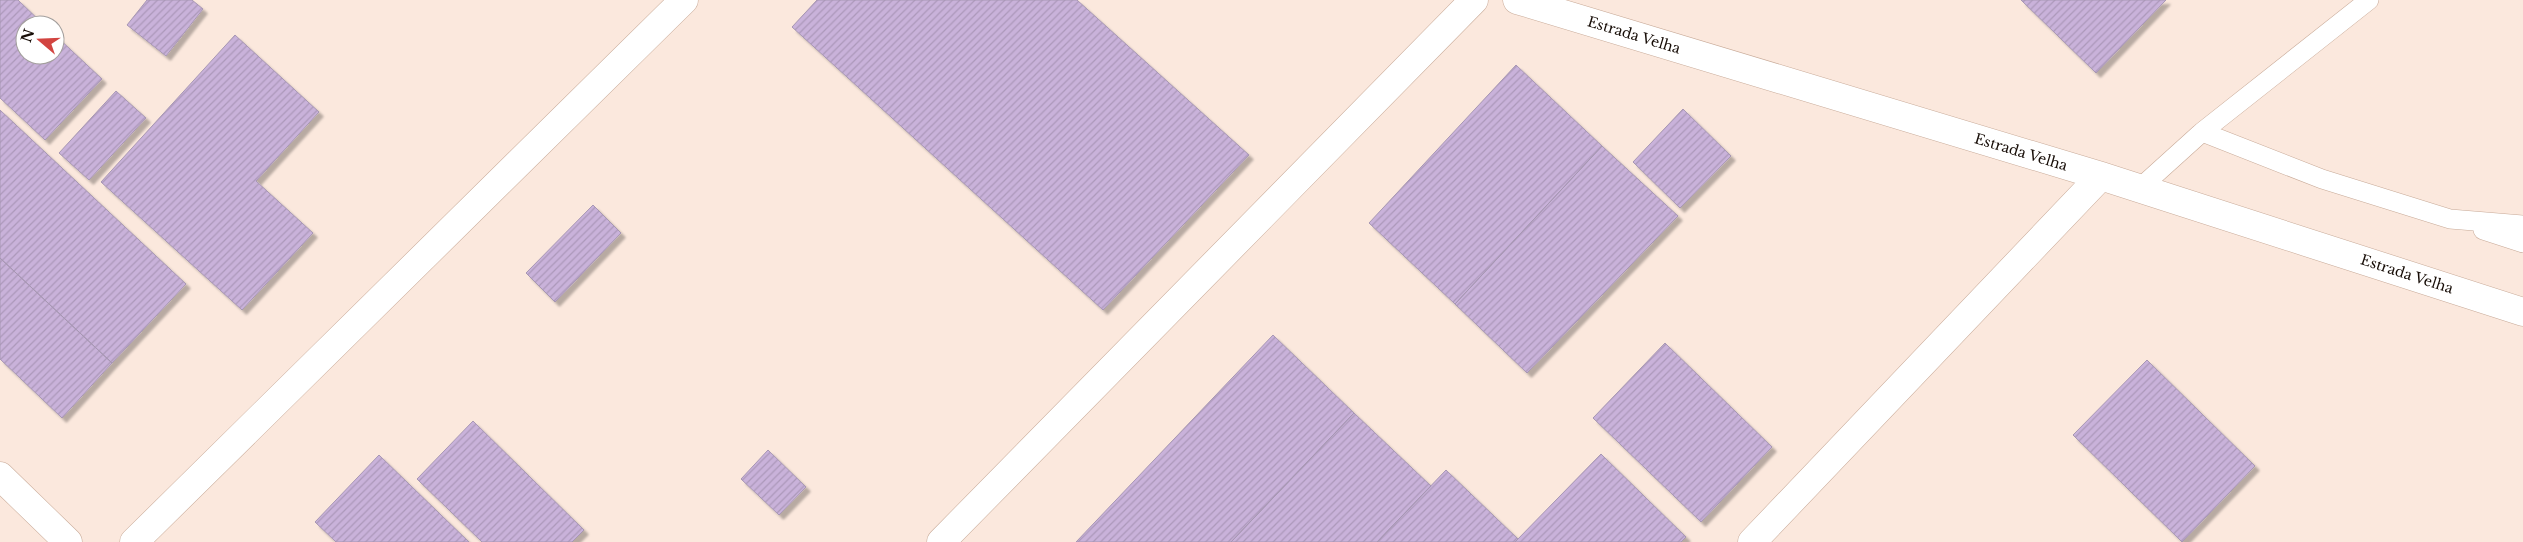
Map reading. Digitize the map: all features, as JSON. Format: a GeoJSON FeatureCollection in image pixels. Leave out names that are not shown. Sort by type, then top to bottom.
{"type":"FeatureCollection","features":[{"type":"Feature","properties":{"kind":"street"},"geometry":{"type":"LineString","coordinates":[[134,542],[684,0]]}},
{"type":"Feature","properties":{"kind":"street"},"geometry":{"type":"LineString","coordinates":[[942,542],[1474,0]]}},
{"type":"Feature","properties":{"kind":"street","name":"Estrada Velha"},"geometry":{"type":"LineString","coordinates":[[1517,0],[2102,176],[2523,312]]}},
{"type":"Feature","properties":{"kind":"street"},"geometry":{"type":"LineString","coordinates":[[1752,542],[2102,176]]}},
{"type":"Feature","properties":{"kind":"street"},"geometry":{"type":"LineString","coordinates":[[0,476],[68,542]]}},
{"type":"Feature","properties":{"kind":"lane"},"geometry":{"type":"LineString","coordinates":[[2140,188],[2202,132],[2369,0]]}},
{"type":"Feature","properties":{"kind":"lane"},"geometry":{"type":"LineString","coordinates":[[2202,132],[2322,179],[2523,243]]}},
{"type":"Feature","properties":{"kind":"lane"},"geometry":{"type":"LineString","coordinates":[[2450,220],[2523,225]]}},
{"type":"Feature","properties":{"kind":"building"},"geometry":{"type":"Polygon","coordinates":[[[0,0],[18,0],[34,15],[15,15],[15,65],[65,65],[65,44],[102,79],[45,140],[0,98],[0,0]]]}},
{"type":"Feature","properties":{"kind":"building"},"geometry":{"type":"Polygon","coordinates":[[[147,0],[192,0],[203,9],[166,56],[127,25],[147,0]]]}},
{"type":"Feature","properties":{"kind":"building"},"geometry":{"type":"Polygon","coordinates":[[[817,0],[1077,0],[1249,155],[1103,310],[792,27],[817,0]]]}},
{"type":"Feature","properties":{"kind":"building"},"geometry":{"type":"Polygon","coordinates":[[[2021,0],[2166,0],[2096,73],[2021,0]]]}},
{"type":"Feature","properties":{"kind":"building"},"geometry":{"type":"Polygon","coordinates":[[[235,35],[319,112],[256,181],[313,233],[242,310],[101,182],[235,35]]]}},
{"type":"Feature","properties":{"kind":"building"},"geometry":{"type":"Polygon","coordinates":[[[1516,65],[1602,146],[1455,304],[1369,223],[1516,65]]]}},
{"type":"Feature","properties":{"kind":"building"},"geometry":{"type":"Polygon","coordinates":[[[116,91],[146,118],[89,180],[59,153],[116,91]]]}},
{"type":"Feature","properties":{"kind":"building"},"geometry":{"type":"Polygon","coordinates":[[[1683,109],[1731,156],[1680,208],[1633,162],[1683,109]]]}},
{"type":"Feature","properties":{"kind":"building"},"geometry":{"type":"Polygon","coordinates":[[[0,110],[186,284],[112,363],[0,258],[0,110]]]}},
{"type":"Feature","properties":{"kind":"building"},"geometry":{"type":"Polygon","coordinates":[[[1602,146],[1678,216],[1527,373],[1455,304],[1602,146]]]}},
{"type":"Feature","properties":{"kind":"building"},"geometry":{"type":"Polygon","coordinates":[[[593,205],[621,233],[555,302],[526,273],[593,205]]]}},
{"type":"Feature","properties":{"kind":"building"},"geometry":{"type":"Polygon","coordinates":[[[0,258],[112,363],[62,418],[0,359],[0,258]]]}},
{"type":"Feature","properties":{"kind":"building"},"geometry":{"type":"Polygon","coordinates":[[[1273,335],[1354,413],[1231,542],[1076,542],[1273,335]]]}},
{"type":"Feature","properties":{"kind":"building"},"geometry":{"type":"Polygon","coordinates":[[[1665,343],[1772,447],[1701,522],[1593,418],[1665,343]]]}},
{"type":"Feature","properties":{"kind":"building"},"geometry":{"type":"Polygon","coordinates":[[[2147,360],[2255,466],[2182,542],[2073,435],[2147,360]]]}},
{"type":"Feature","properties":{"kind":"building"},"geometry":{"type":"Polygon","coordinates":[[[1354,413],[1431,486],[1377,542],[1231,542],[1354,413]]]}},
{"type":"Feature","properties":{"kind":"building"},"geometry":{"type":"Polygon","coordinates":[[[473,421],[584,530],[572,542],[482,542],[417,479],[473,421]]]}},
{"type":"Feature","properties":{"kind":"building"},"geometry":{"type":"Polygon","coordinates":[[[768,450],[806,487],[779,515],[741,479],[768,450]]]}},
{"type":"Feature","properties":{"kind":"building"},"geometry":{"type":"Polygon","coordinates":[[[1601,454],[1686,537],[1681,542],[1515,542],[1601,454]]]}},
{"type":"Feature","properties":{"kind":"building"},"geometry":{"type":"Polygon","coordinates":[[[379,455],[469,542],[336,542],[315,522],[379,455]]]}},
{"type":"Feature","properties":{"kind":"building"},"geometry":{"type":"Polygon","coordinates":[[[1446,470],[1518,539],[1515,542],[1377,542],[1446,470]]]}}]}
